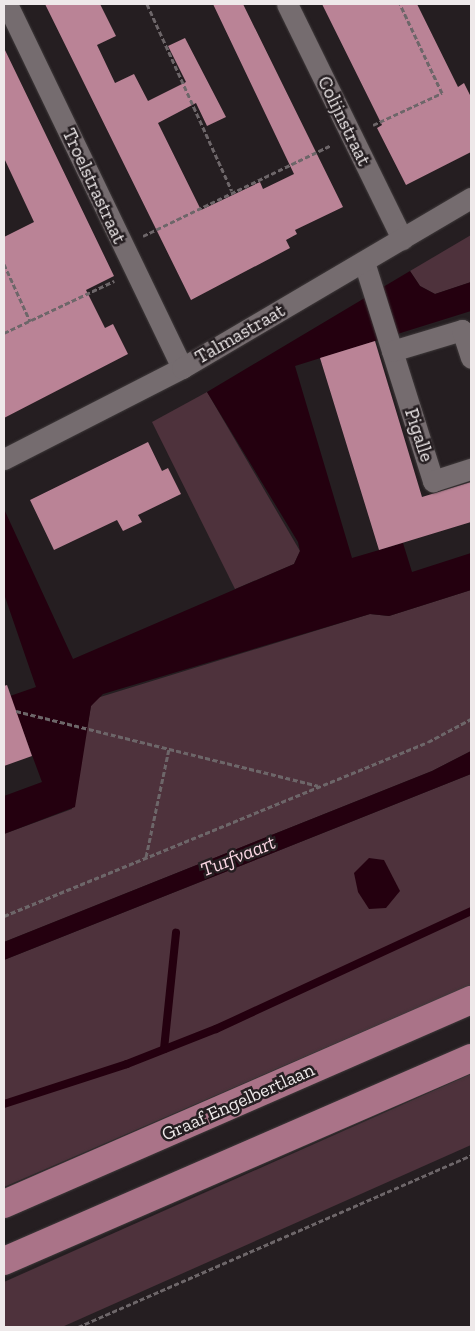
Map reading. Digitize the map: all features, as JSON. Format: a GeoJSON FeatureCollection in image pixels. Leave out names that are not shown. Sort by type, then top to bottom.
{"type":"FeatureCollection","features":[{"type":"Feature","properties":{"kind":"main road","name":"Graaf Engelbertlaan"},"geometry":{"type":"LineString","coordinates":[[4,1204],[471,1000]]}},
{"type":"Feature","properties":{"kind":"main road"},"geometry":{"type":"LineString","coordinates":[[4,1261],[471,1058]]}},
{"type":"Feature","properties":{"kind":"street","name":"Troelstrastraat"},"geometry":{"type":"LineString","coordinates":[[7,4],[182,368]]}},
{"type":"Feature","properties":{"kind":"street","name":"Colijnstraat"},"geometry":{"type":"LineString","coordinates":[[286,4],[402,239]]}},
{"type":"Feature","properties":{"kind":"street","name":"Talmastraat"},"geometry":{"type":"LineString","coordinates":[[4,459],[182,368],[471,198]]}},
{"type":"Feature","properties":{"kind":"street","name":"Pigalle"},"geometry":{"type":"LineString","coordinates":[[364,262],[433,481],[471,469]]}},
{"type":"Feature","properties":{"kind":"street"},"geometry":{"type":"LineString","coordinates":[[390,344],[462,330],[471,358]]}},
{"type":"Feature","properties":{"kind":"path"},"geometry":{"type":"LineString","coordinates":[[147,4],[232,191]]}},
{"type":"Feature","properties":{"kind":"path"},"geometry":{"type":"LineString","coordinates":[[122,246],[232,191],[442,94],[400,4]]}},
{"type":"Feature","properties":{"kind":"path"},"geometry":{"type":"LineString","coordinates":[[4,264],[30,321]]}},
{"type":"Feature","properties":{"kind":"path"},"geometry":{"type":"LineString","coordinates":[[4,333],[134,271]]}},
{"type":"Feature","properties":{"kind":"path"},"geometry":{"type":"LineString","coordinates":[[16,711],[319,786]]}},
{"type":"Feature","properties":{"kind":"path"},"geometry":{"type":"LineString","coordinates":[[4,916],[428,742],[471,719]]}},
{"type":"Feature","properties":{"kind":"path"},"geometry":{"type":"LineString","coordinates":[[145,858],[170,748]]}},
{"type":"Feature","properties":{"kind":"path"},"geometry":{"type":"LineString","coordinates":[[78,1327],[471,1155]]}},
{"type":"Feature","properties":{"kind":"shaded area"},"geometry":{"type":"Polygon","coordinates":[[[471,235],[471,282],[435,294],[420,286],[410,271],[471,235]]]}},
{"type":"Feature","properties":{"kind":"shaded area"},"geometry":{"type":"Polygon","coordinates":[[[207,392],[300,551],[294,564],[235,589],[152,422],[207,392]]]}},
{"type":"Feature","properties":{"kind":"shaded area"},"geometry":{"type":"Polygon","coordinates":[[[471,590],[471,751],[432,771],[4,942],[4,834],[72,809],[91,706],[97,698],[370,614],[389,616],[471,590]]]}},
{"type":"Feature","properties":{"kind":"shaded area"},"geometry":{"type":"Polygon","coordinates":[[[471,774],[471,985],[4,1187],[4,960],[471,774]]]}},
{"type":"Feature","properties":{"kind":"shaded area"},"geometry":{"type":"Polygon","coordinates":[[[471,1074],[471,1145],[62,1327],[4,1327],[4,1282],[471,1074]]]}},
{"type":"Feature","properties":{"kind":"water"},"geometry":{"type":"Polygon","coordinates":[[[410,271],[420,286],[435,294],[471,282],[471,311],[295,366],[352,558],[403,543],[412,572],[471,553],[471,590],[389,616],[370,614],[103,694],[91,706],[75,807],[4,834],[4,796],[42,782],[10,696],[36,687],[4,594],[4,509],[73,659],[294,564],[300,551],[298,542],[207,392],[410,271]]]}},
{"type":"Feature","properties":{"kind":"water","name":"Turfvaart"},"geometry":{"type":"Polygon","coordinates":[[[471,751],[471,774],[4,960],[4,942],[432,771],[471,751]]]}},
{"type":"Feature","properties":{"kind":"water"},"geometry":{"type":"Polygon","coordinates":[[[369,858],[384,860],[400,891],[386,908],[369,909],[358,892],[354,873],[369,858]]]}},
{"type":"Feature","properties":{"kind":"building"},"geometry":{"type":"Polygon","coordinates":[[[45,4],[100,4],[116,36],[97,45],[115,83],[134,74],[148,101],[186,82],[168,46],[185,38],[226,117],[207,126],[196,103],[158,123],[201,210],[260,182],[263,189],[294,174],[213,4],[243,4],[343,207],[295,230],[297,234],[286,240],[290,248],[191,300],[45,4]]]}},
{"type":"Feature","properties":{"kind":"building"},"geometry":{"type":"Polygon","coordinates":[[[322,4],[417,4],[458,87],[464,83],[471,97],[471,152],[406,185],[377,128],[382,125],[322,4]]]}},
{"type":"Feature","properties":{"kind":"building"},"geometry":{"type":"Polygon","coordinates":[[[4,48],[114,276],[86,290],[105,328],[113,324],[128,354],[4,418],[4,237],[34,222],[4,158],[4,48]]]}},
{"type":"Feature","properties":{"kind":"building"},"geometry":{"type":"Polygon","coordinates":[[[375,341],[422,497],[471,482],[471,522],[379,550],[320,358],[375,341]]]}},
{"type":"Feature","properties":{"kind":"building"},"geometry":{"type":"Polygon","coordinates":[[[148,442],[162,471],[168,468],[181,494],[138,515],[142,522],[123,531],[117,520],[54,550],[30,500],[148,442]]]}},
{"type":"Feature","properties":{"kind":"building"},"geometry":{"type":"Polygon","coordinates":[[[7,685],[32,756],[4,766],[4,686],[7,685]]]}},
{"type":"Feature","properties":{"kind":"waterway"},"geometry":{"type":"LineString","coordinates":[[4,1104],[127,1064],[216,1029],[471,911]]}},
{"type":"Feature","properties":{"kind":"waterway"},"geometry":{"type":"LineString","coordinates":[[164,1049],[176,933]]}}]}
